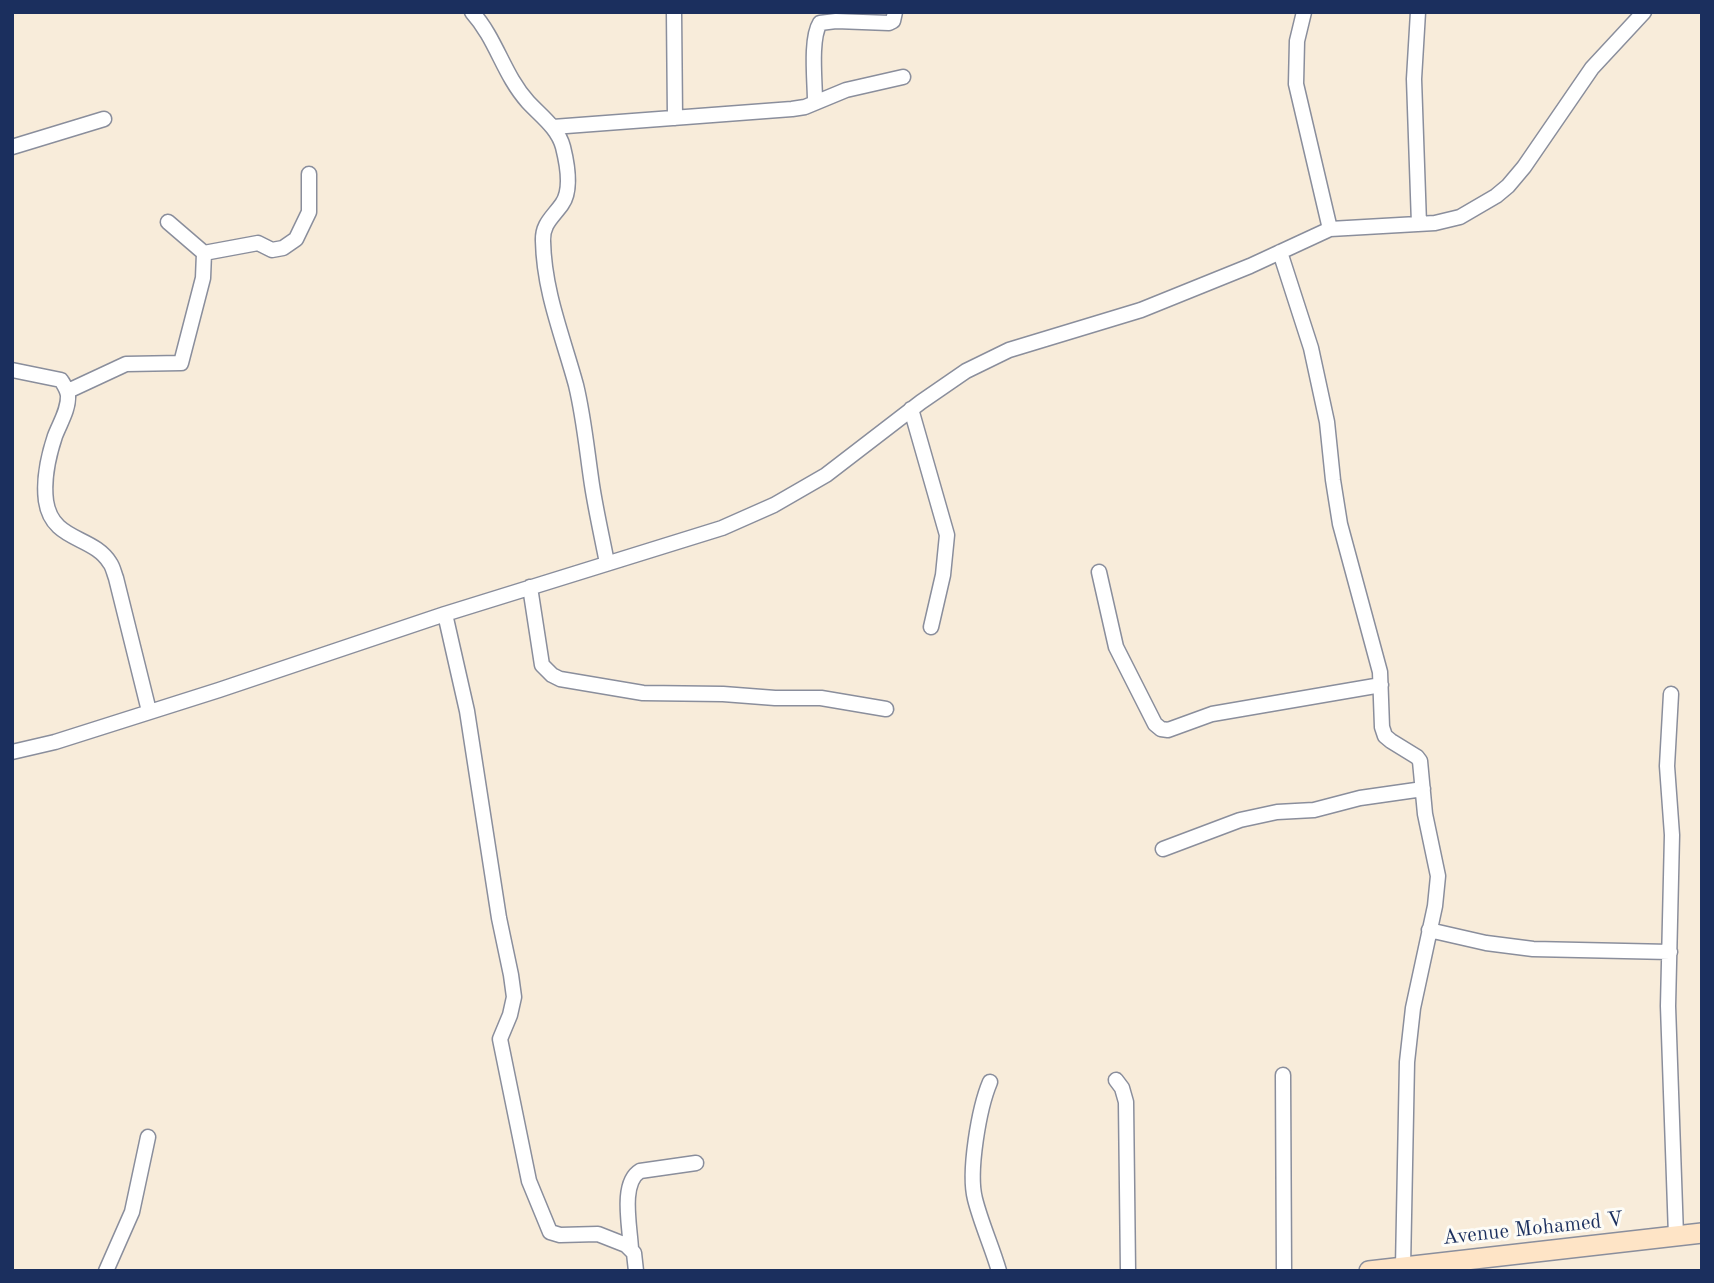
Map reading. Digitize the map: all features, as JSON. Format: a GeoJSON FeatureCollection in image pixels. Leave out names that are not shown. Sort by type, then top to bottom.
{"type":"FeatureCollection","features":[{"type":"Feature","properties":{"kind":"main road","name":"Avenue Mohamed V"},"geometry":{"type":"LineString","coordinates":[[1369,1271],[1702,1233]]}},
{"type":"Feature","properties":{"kind":"street"},"geometry":{"type":"LineString","coordinates":[[472,12],[490,34],[508,75],[519,91],[553,127],[564,148],[568,183],[563,203],[547,222],[544,230],[547,282],[580,405],[607,564]]}},
{"type":"Feature","properties":{"kind":"street"},"geometry":{"type":"LineString","coordinates":[[674,12],[675,118]]}},
{"type":"Feature","properties":{"kind":"street"},"geometry":{"type":"LineString","coordinates":[[815,101],[815,50],[820,23],[836,20],[889,23],[895,12]]}},
{"type":"Feature","properties":{"kind":"street"},"geometry":{"type":"LineString","coordinates":[[1304,12],[1297,41],[1296,83],[1330,229]]}},
{"type":"Feature","properties":{"kind":"street"},"geometry":{"type":"LineString","coordinates":[[1418,12],[1414,79],[1419,224]]}},
{"type":"Feature","properties":{"kind":"street"},"geometry":{"type":"LineString","coordinates":[[12,752],[55,742],[530,587],[722,528],[774,505],[825,475],[911,409],[967,371],[1009,350],[1141,310],[1330,229],[1419,224],[1460,217],[1507,187],[1524,167],[1592,68],[1644,12]]}},
{"type":"Feature","properties":{"kind":"street"},"geometry":{"type":"LineString","coordinates":[[553,127],[792,109],[805,107],[846,90],[903,77]]}},
{"type":"Feature","properties":{"kind":"street"},"geometry":{"type":"LineString","coordinates":[[12,147],[104,119]]}},
{"type":"Feature","properties":{"kind":"street"},"geometry":{"type":"LineString","coordinates":[[204,253],[258,243],[272,250],[283,248],[296,239],[309,212],[309,174]]}},
{"type":"Feature","properties":{"kind":"street"},"geometry":{"type":"LineString","coordinates":[[168,222],[204,253]]}},
{"type":"Feature","properties":{"kind":"street"},"geometry":{"type":"LineString","coordinates":[[1280,252],[1311,348],[1327,422],[1340,524],[1380,672],[1382,727],[1385,736],[1417,757],[1422,768],[1424,814],[1438,876],[1435,906],[1413,1008],[1407,1062],[1403,1267]]}},
{"type":"Feature","properties":{"kind":"street"},"geometry":{"type":"LineString","coordinates":[[68,391],[126,364],[181,363],[203,278],[204,253]]}},
{"type":"Feature","properties":{"kind":"street"},"geometry":{"type":"LineString","coordinates":[[12,370],[61,380],[68,391],[67,404],[45,473],[50,517],[61,530],[99,551],[110,562],[149,711]]}},
{"type":"Feature","properties":{"kind":"street"},"geometry":{"type":"LineString","coordinates":[[911,409],[947,535],[943,575],[931,627]]}},
{"type":"Feature","properties":{"kind":"street"},"geometry":{"type":"LineString","coordinates":[[1099,572],[1122,663],[1155,724],[1161,729],[1168,730],[1212,714],[1381,685]]}},
{"type":"Feature","properties":{"kind":"street"},"geometry":{"type":"LineString","coordinates":[[530,587],[542,665],[547,672],[560,679],[643,693],[821,698],[886,709]]}},
{"type":"Feature","properties":{"kind":"street"},"geometry":{"type":"LineString","coordinates":[[446,614],[467,711],[499,918],[511,975],[514,998],[500,1039],[529,1181],[550,1232],[560,1235],[598,1234],[631,1249]]}},
{"type":"Feature","properties":{"kind":"street"},"geometry":{"type":"LineString","coordinates":[[1671,694],[1667,766],[1672,835],[1668,1006],[1676,1236]]}},
{"type":"Feature","properties":{"kind":"street"},"geometry":{"type":"LineString","coordinates":[[1163,849],[1240,820],[1314,810],[1360,798],[1423,789]]}},
{"type":"Feature","properties":{"kind":"street"},"geometry":{"type":"LineString","coordinates":[[1429,930],[1486,943],[1534,949],[1670,952]]}},
{"type":"Feature","properties":{"kind":"street"},"geometry":{"type":"LineString","coordinates":[[1283,1075],[1284,1271]]}},
{"type":"Feature","properties":{"kind":"street"},"geometry":{"type":"LineString","coordinates":[[1116,1080],[1122,1088],[1126,1102],[1128,1271]]}},
{"type":"Feature","properties":{"kind":"street"},"geometry":{"type":"LineString","coordinates":[[990,1082],[982,1101],[972,1183],[978,1210],[999,1271]]}},
{"type":"Feature","properties":{"kind":"street"},"geometry":{"type":"LineString","coordinates":[[106,1271],[132,1212],[148,1137]]}},
{"type":"Feature","properties":{"kind":"street"},"geometry":{"type":"LineString","coordinates":[[636,1271],[631,1249],[628,1188],[634,1175],[640,1171],[696,1163]]}}]}
